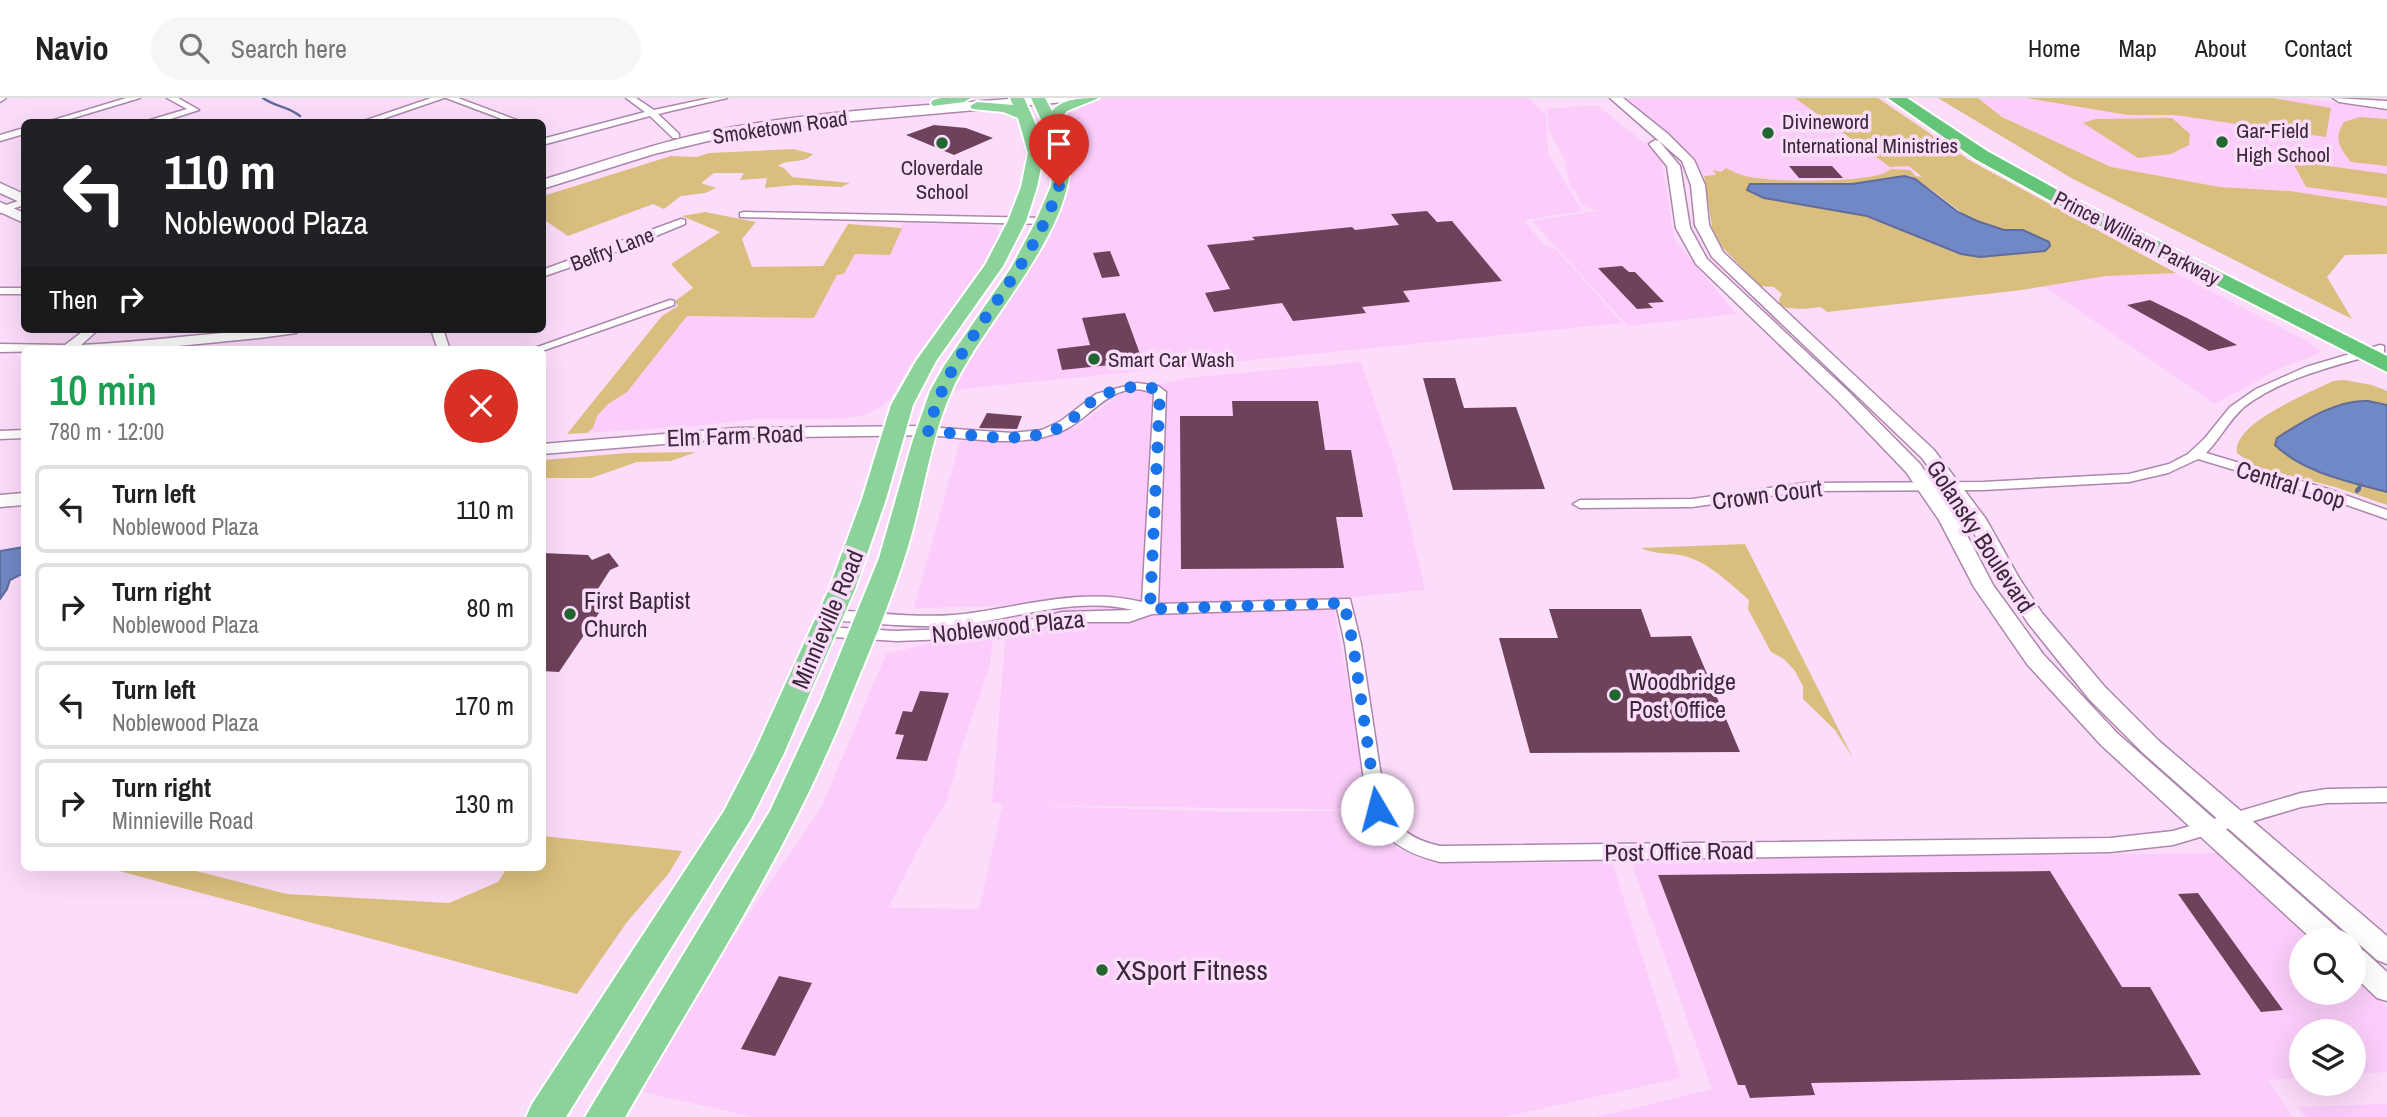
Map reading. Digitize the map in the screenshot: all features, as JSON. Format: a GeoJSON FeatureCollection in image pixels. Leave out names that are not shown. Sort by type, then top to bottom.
{"type":"FeatureCollection","features":[{"type":"Feature","properties":{"kind":"highway","name":"Prince William Parkway"},"geometry":{"type":"LineString","coordinates":[[1896,98],[1947,134],[2034,185],[2379,355]]}},
{"type":"Feature","properties":{"kind":"highway","name":"Prince William Parkway"},"geometry":{"type":"LineString","coordinates":[[1917,98],[1986,144],[2070,192],[2379,355]]}},
{"type":"Feature","properties":{"kind":"main road"},"geometry":{"type":"LineString","coordinates":[[938,103],[977,101],[1005,108],[1039,99],[1065,98]]}},
{"type":"Feature","properties":{"kind":"main road"},"geometry":{"type":"LineString","coordinates":[[1050,122],[1062,108],[1092,98]]}},
{"type":"Feature","properties":{"kind":"main road"},"geometry":{"type":"LineString","coordinates":[[2339,98],[2387,105]]}},
{"type":"Feature","properties":{"kind":"main road","name":"Minnieville Road"},"geometry":{"type":"LineString","coordinates":[[604,1117],[784,815],[835,701],[892,558],[927,431],[941,391],[954,366],[1020,268],[1045,221],[1062,171],[1060,148],[1039,99]]}},
{"type":"Feature","properties":{"kind":"main road","name":"Smoketown Road"},"geometry":{"type":"LineString","coordinates":[[546,176],[676,136],[762,120],[977,101]]}},
{"type":"Feature","properties":{"kind":"main road","name":"Smoketown Road"},"geometry":{"type":"LineString","coordinates":[[546,184],[650,151],[733,131],[977,101]]}},
{"type":"Feature","properties":{"kind":"main road","name":"Minnieville Road"},"geometry":{"type":"LineString","coordinates":[[545,1117],[735,819],[769,753],[826,624],[874,499],[902,405],[926,361],[994,266],[1017,221],[1029,187],[1035,153],[1020,105]]}},
{"type":"Feature","properties":{"kind":"main road"},"geometry":{"type":"LineString","coordinates":[[0,187],[21,199]]}},
{"type":"Feature","properties":{"kind":"main road"},"geometry":{"type":"LineString","coordinates":[[1,208],[21,218]]}},
{"type":"Feature","properties":{"kind":"street"},"geometry":{"type":"LineString","coordinates":[[62,119],[136,98]]}},
{"type":"Feature","properties":{"kind":"street"},"geometry":{"type":"LineString","coordinates":[[164,119],[195,110],[170,98]]}},
{"type":"Feature","properties":{"kind":"street"},"geometry":{"type":"LineString","coordinates":[[375,119],[440,98]]}},
{"type":"Feature","properties":{"kind":"street"},"geometry":{"type":"LineString","coordinates":[[450,98],[509,119]]}},
{"type":"Feature","properties":{"kind":"street"},"geometry":{"type":"LineString","coordinates":[[630,98],[676,136]]}},
{"type":"Feature","properties":{"kind":"street"},"geometry":{"type":"LineString","coordinates":[[546,141],[651,113],[723,98]]}},
{"type":"Feature","properties":{"kind":"street","name":"Golansky Boulevard"},"geometry":{"type":"LineString","coordinates":[[1599,98],[1680,162]]}},
{"type":"Feature","properties":{"kind":"street","name":"Golansky Boulevard"},"geometry":{"type":"LineString","coordinates":[[1616,98],[1664,137],[1698,185],[1702,225],[1706,237],[1747,295],[1897,448],[1928,487],[1949,520],[1984,587],[2035,659],[2109,739],[2319,928]]}},
{"type":"Feature","properties":{"kind":"street"},"geometry":{"type":"LineString","coordinates":[[0,138],[21,132]]}},
{"type":"Feature","properties":{"kind":"street"},"geometry":{"type":"LineString","coordinates":[[546,134],[558,138]]}},
{"type":"Feature","properties":{"kind":"street"},"geometry":{"type":"LineString","coordinates":[[1,208],[21,202]]}},
{"type":"Feature","properties":{"kind":"street"},"geometry":{"type":"LineString","coordinates":[[744,215],[1045,221]]}},
{"type":"Feature","properties":{"kind":"street","name":"Belfry Lane"},"geometry":{"type":"LineString","coordinates":[[546,273],[681,222]]}},
{"type":"Feature","properties":{"kind":"street"},"geometry":{"type":"LineString","coordinates":[[0,291],[21,291]]}},
{"type":"Feature","properties":{"kind":"street","name":"Golansky Boulevard"},"geometry":{"type":"LineString","coordinates":[[1747,295],[1907,431],[1954,487],[1976,519],[2009,579],[2060,651],[2151,747],[2387,952]]}},
{"type":"Feature","properties":{"kind":"street"},"geometry":{"type":"LineString","coordinates":[[546,346],[670,303]]}},
{"type":"Feature","properties":{"kind":"street"},"geometry":{"type":"LineString","coordinates":[[72,346],[88,333]]}},
{"type":"Feature","properties":{"kind":"street"},"geometry":{"type":"LineString","coordinates":[[107,346],[202,341],[265,333]]}},
{"type":"Feature","properties":{"kind":"street"},"geometry":{"type":"LineString","coordinates":[[0,348],[21,348]]}},
{"type":"Feature","properties":{"kind":"street"},"geometry":{"type":"LineString","coordinates":[[2195,454],[2210,440],[2223,420],[2245,401],[2300,373],[2379,355]]}},
{"type":"Feature","properties":{"kind":"street"},"geometry":{"type":"LineString","coordinates":[[927,431],[1017,437],[1050,432],[1073,419],[1088,404],[1104,394],[1145,387],[1157,389],[1160,392],[1160,435],[1150,609]]}},
{"type":"Feature","properties":{"kind":"street","name":"Elm Farm Road"},"geometry":{"type":"LineString","coordinates":[[546,449],[737,433],[927,431]]}},
{"type":"Feature","properties":{"kind":"street"},"geometry":{"type":"LineString","coordinates":[[0,435],[21,434]]}},
{"type":"Feature","properties":{"kind":"street","name":"Crown Court"},"geometry":{"type":"LineString","coordinates":[[1580,504],[1692,503],[1805,487],[1954,487],[2129,478],[2176,466],[2195,454]]}},
{"type":"Feature","properties":{"kind":"street","name":"Central Loop"},"geometry":{"type":"LineString","coordinates":[[2195,454],[2323,492],[2387,515]]}},
{"type":"Feature","properties":{"kind":"street"},"geometry":{"type":"LineString","coordinates":[[0,501],[21,499]]}},
{"type":"Feature","properties":{"kind":"street","name":"Noblewood Plaza"},"geometry":{"type":"LineString","coordinates":[[826,624],[865,625],[897,636],[999,632],[1063,617],[1129,617],[1150,609],[1344,603]]}},
{"type":"Feature","properties":{"kind":"street","name":"Post Office Road"},"geometry":{"type":"LineString","coordinates":[[1344,603],[1353,644],[1377,809],[1384,824],[1394,835],[1423,850],[1440,853],[2110,845],[2173,838],[2207,828]]}},
{"type":"Feature","properties":{"kind":"street"},"geometry":{"type":"LineString","coordinates":[[2207,828],[2301,800],[2362,794],[2387,795]]}},
{"type":"Feature","properties":{"kind":"street"},"geometry":{"type":"LineString","coordinates":[[2366,970],[2387,989]]}},
{"type":"Feature","properties":{"kind":"shaded area"},"geometry":{"type":"Polygon","coordinates":[[[1528,98],[1546,115],[1548,154],[1582,211],[1524,220],[1544,245],[1556,249],[1622,323],[941,391],[1036,240],[1062,171],[1050,122],[1081,100],[1528,98]]]}},
{"type":"Feature","properties":{"kind":"shaded area"},"geometry":{"type":"Polygon","coordinates":[[[1620,98],[1813,98],[1939,168],[1835,182],[1702,180],[1620,98]]]}},
{"type":"Feature","properties":{"kind":"shaded area"},"geometry":{"type":"Polygon","coordinates":[[[1795,98],[1878,98],[1969,160],[2176,273],[2106,276],[2022,290],[1827,312],[1821,307],[1804,309],[1780,305],[1782,294],[1774,287],[1760,286],[1722,247],[1713,233],[1704,176],[1716,175],[1713,170],[1721,172],[1726,168],[1747,176],[1779,180],[1867,177],[1891,169],[1910,170],[1916,176],[1922,177],[1909,166],[1890,167],[1795,98]],[[1904,176],[1852,184],[1756,184],[1747,191],[1764,198],[1867,216],[1961,254],[1980,257],[2023,230],[2003,230],[1986,226],[1971,219],[1919,182],[1904,176]]]}},
{"type":"Feature","properties":{"kind":"shaded area"},"geometry":{"type":"Polygon","coordinates":[[[1938,98],[1978,98],[2002,117],[2111,167],[2220,187],[2290,191],[2387,206],[2387,254],[2345,255],[2327,277],[2352,319],[2071,178],[1938,98]]]}},
{"type":"Feature","properties":{"kind":"shaded area","name":"Gar-Field High School"},"geometry":{"type":"Polygon","coordinates":[[[1978,98],[2302,98],[2387,111],[2387,206],[2290,191],[2220,187],[2111,167],[2002,117],[1978,98]]]}},
{"type":"Feature","properties":{"kind":"shaded area"},"geometry":{"type":"Polygon","coordinates":[[[2026,98],[2273,98],[2331,108],[2326,137],[2175,115],[2128,115],[2026,98]]]}},
{"type":"Feature","properties":{"kind":"shaded area"},"geometry":{"type":"Polygon","coordinates":[[[1597,105],[1661,157],[1674,239],[1736,314],[1628,326],[1532,221],[1597,211],[1582,205],[1575,190],[1571,189],[1564,158],[1549,131],[1547,109],[1597,105]]]}},
{"type":"Feature","properties":{"kind":"shaded area"},"geometry":{"type":"Polygon","coordinates":[[[2360,117],[2387,119],[2387,166],[2351,162],[2341,148],[2338,138],[2344,122],[2360,117]]]}},
{"type":"Feature","properties":{"kind":"shaded area"},"geometry":{"type":"Polygon","coordinates":[[[2172,118],[2190,134],[2189,145],[2171,154],[2138,158],[2083,123],[2096,119],[2172,118]]]}},
{"type":"Feature","properties":{"kind":"shaded area"},"geometry":{"type":"Polygon","coordinates":[[[793,149],[813,154],[805,159],[778,166],[784,168],[792,177],[850,183],[841,187],[795,185],[765,188],[767,178],[740,180],[744,173],[714,173],[701,183],[716,188],[705,193],[681,196],[664,209],[653,204],[568,236],[546,221],[546,195],[671,156],[697,157],[709,153],[793,149]]]}},
{"type":"Feature","properties":{"kind":"shaded area"},"geometry":{"type":"Polygon","coordinates":[[[2292,161],[2387,174],[2387,198],[2306,187],[2292,161]]]}},
{"type":"Feature","properties":{"kind":"shaded area"},"geometry":{"type":"Polygon","coordinates":[[[705,212],[756,222],[742,239],[752,267],[823,266],[848,224],[902,228],[890,255],[855,254],[844,274],[837,275],[814,318],[687,316],[627,392],[608,404],[597,416],[593,428],[587,433],[567,434],[662,316],[678,306],[675,301],[693,288],[671,264],[720,232],[682,216],[705,212]]]}},
{"type":"Feature","properties":{"kind":"shaded area"},"geometry":{"type":"Polygon","coordinates":[[[903,223],[986,225],[996,227],[1001,233],[982,266],[912,362],[890,399],[882,406],[865,415],[837,419],[757,419],[684,427],[567,434],[662,316],[814,318],[837,275],[844,274],[855,254],[889,255],[903,223]]]}},
{"type":"Feature","properties":{"kind":"shaded area"},"geometry":{"type":"Polygon","coordinates":[[[2176,273],[2305,340],[2320,350],[2319,354],[2280,368],[2215,404],[2043,286],[2106,276],[2176,273]]]}},
{"type":"Feature","properties":{"kind":"shaded area"},"geometry":{"type":"Polygon","coordinates":[[[1361,362],[1396,464],[1425,590],[1332,599],[1371,810],[1019,805],[1232,812],[1342,811],[1401,850],[1465,863],[1562,863],[1611,859],[1681,1078],[1503,1117],[753,1117],[638,1091],[683,1012],[822,806],[886,654],[935,642],[993,639],[990,665],[962,746],[947,801],[923,839],[888,908],[979,909],[1003,804],[992,803],[1008,606],[914,608],[960,441],[1015,442],[1063,432],[1082,423],[1120,394],[1186,378],[1361,362]]]}},
{"type":"Feature","properties":{"kind":"shaded area"},"geometry":{"type":"Polygon","coordinates":[[[2344,380],[2387,391],[2387,405],[2352,402],[2328,410],[2277,438],[2275,442],[2283,452],[2309,468],[2387,492],[2387,505],[2335,487],[2257,467],[2237,453],[2239,442],[2259,420],[2333,381],[2344,380]]]}},
{"type":"Feature","properties":{"kind":"shaded area"},"geometry":{"type":"Polygon","coordinates":[[[696,452],[671,461],[637,462],[591,478],[546,478],[546,460],[628,453],[696,452]]]}},
{"type":"Feature","properties":{"kind":"shaded area"},"geometry":{"type":"Polygon","coordinates":[[[1745,544],[1853,758],[1835,730],[1803,699],[1803,686],[1795,671],[1784,659],[1771,652],[1748,609],[1749,600],[1719,575],[1694,559],[1641,548],[1745,544]]]}},
{"type":"Feature","properties":{"kind":"shaded area"},"geometry":{"type":"Polygon","coordinates":[[[546,836],[682,851],[669,873],[627,922],[577,994],[119,871],[196,871],[287,894],[449,903],[498,882],[505,871],[546,871],[546,836]]]}},
{"type":"Feature","properties":{"kind":"shaded area"},"geometry":{"type":"Polygon","coordinates":[[[2221,853],[2301,928],[2289,928],[2289,1005],[2366,1005],[2366,987],[2387,1007],[2387,1072],[2366,1073],[2366,1019],[2289,1019],[2289,1079],[2268,1080],[2293,1117],[1597,1117],[1712,1089],[1630,859],[2221,853]]]}},
{"type":"Feature","properties":{"kind":"shaded area"},"geometry":{"type":"Polygon","coordinates":[[[2387,1104],[2387,1117],[2305,1117],[2299,1107],[2387,1104]]]}},
{"type":"Feature","properties":{"kind":"water"},"geometry":{"type":"Polygon","coordinates":[[[1904,176],[1915,179],[1958,212],[2004,230],[2023,230],[2049,242],[2050,246],[2045,251],[1980,257],[1961,254],[1867,216],[1764,198],[1747,190],[1750,184],[1852,184],[1904,176]]]}},
{"type":"Feature","properties":{"kind":"water"},"geometry":{"type":"Polygon","coordinates":[[[2356,401],[2387,405],[2387,492],[2313,470],[2275,445],[2277,438],[2320,413],[2356,401]]]}},
{"type":"Feature","properties":{"kind":"water"},"geometry":{"type":"Polygon","coordinates":[[[21,548],[21,574],[10,580],[0,599],[0,551],[21,548]]]}},
{"type":"Feature","properties":{"kind":"building"},"geometry":{"type":"Polygon","coordinates":[[[934,125],[966,128],[993,138],[954,155],[906,135],[934,125]]]}},
{"type":"Feature","properties":{"kind":"building"},"geometry":{"type":"Polygon","coordinates":[[[1789,166],[1832,166],[1843,178],[1799,178],[1789,166]]]}},
{"type":"Feature","properties":{"kind":"building"},"geometry":{"type":"Polygon","coordinates":[[[1427,211],[1437,222],[1452,221],[1502,281],[1403,291],[1410,302],[1362,307],[1366,313],[1293,321],[1282,303],[1214,312],[1205,293],[1230,289],[1207,245],[1255,240],[1252,237],[1399,225],[1391,214],[1427,211]]]}},
{"type":"Feature","properties":{"kind":"building"},"geometry":{"type":"Polygon","coordinates":[[[1110,251],[1120,276],[1102,278],[1093,253],[1110,251]]]}},
{"type":"Feature","properties":{"kind":"building"},"geometry":{"type":"Polygon","coordinates":[[[1622,266],[1629,272],[1635,272],[1664,302],[1648,303],[1653,308],[1637,309],[1598,268],[1622,266]]]}},
{"type":"Feature","properties":{"kind":"building"},"geometry":{"type":"Polygon","coordinates":[[[2150,300],[2237,345],[2209,351],[2127,305],[2150,300]]]}},
{"type":"Feature","properties":{"kind":"building"},"geometry":{"type":"Polygon","coordinates":[[[1125,313],[1140,354],[1127,355],[1129,363],[1062,370],[1057,349],[1090,345],[1082,318],[1125,313]]]}},
{"type":"Feature","properties":{"kind":"building"},"geometry":{"type":"Polygon","coordinates":[[[1423,378],[1455,378],[1464,408],[1516,407],[1545,489],[1453,490],[1423,378]]]}},
{"type":"Feature","properties":{"kind":"building"},"geometry":{"type":"Polygon","coordinates":[[[1232,401],[1318,401],[1325,450],[1351,450],[1363,517],[1336,517],[1344,568],[1181,569],[1180,416],[1233,416],[1232,401]]]}},
{"type":"Feature","properties":{"kind":"building"},"geometry":{"type":"Polygon","coordinates":[[[987,413],[1022,416],[1017,429],[979,428],[987,413]]]}},
{"type":"Feature","properties":{"kind":"building","name":"First Baptist Church"},"geometry":{"type":"Polygon","coordinates":[[[546,553],[588,555],[592,560],[609,553],[619,566],[610,570],[589,603],[605,604],[559,672],[546,671],[546,553]]]}},
{"type":"Feature","properties":{"kind":"building","name":"Woodbridge Post Office"},"geometry":{"type":"Polygon","coordinates":[[[1549,609],[1641,609],[1651,637],[1691,636],[1740,752],[1530,753],[1499,638],[1558,638],[1549,609]]]}},
{"type":"Feature","properties":{"kind":"building"},"geometry":{"type":"Polygon","coordinates":[[[920,691],[949,693],[927,761],[896,759],[904,735],[895,734],[903,711],[912,712],[920,691]]]}},
{"type":"Feature","properties":{"kind":"building"},"geometry":{"type":"Polygon","coordinates":[[[2050,871],[2122,987],[2150,987],[2201,1075],[1811,1083],[1815,1095],[1750,1098],[1745,1085],[1738,1085],[1658,875],[2050,871]]]}},
{"type":"Feature","properties":{"kind":"building"},"geometry":{"type":"Polygon","coordinates":[[[2198,893],[2283,1010],[2261,1012],[2178,894],[2198,893]]]}},
{"type":"Feature","properties":{"kind":"building"},"geometry":{"type":"Polygon","coordinates":[[[779,976],[812,983],[775,1056],[741,1049],[779,976]]]}},
{"type":"Feature","properties":{"kind":"waterway"},"geometry":{"type":"LineString","coordinates":[[263,98],[300,116]]}},
{"type":"Feature","properties":{"kind":"waterway"},"geometry":{"type":"LineString","coordinates":[[2357,490],[2361,485]]}},
{"type":"Feature","properties":{"kind":"place","name":"Divineword International Ministries"},"geometry":{"type":"Point","coordinates":[1768,133]}},
{"type":"Feature","properties":{"kind":"place","name":"Gar-Field High School"},"geometry":{"type":"Point","coordinates":[2222,142]}},
{"type":"Feature","properties":{"kind":"place","name":"Cloverdale School"},"geometry":{"type":"Point","coordinates":[942,143]}},
{"type":"Feature","properties":{"kind":"place","name":"Smart Car Wash"},"geometry":{"type":"Point","coordinates":[1094,359]}},
{"type":"Feature","properties":{"kind":"place","name":"First Baptist Church"},"geometry":{"type":"Point","coordinates":[570,614]}},
{"type":"Feature","properties":{"kind":"place","name":"Woodbridge Post Office"},"geometry":{"type":"Point","coordinates":[1615,695]}},
{"type":"Feature","properties":{"kind":"place","name":"XSport Fitness"},"geometry":{"type":"Point","coordinates":[1102,970]}},
{"type":"Feature","properties":{"kind":"route"},"geometry":{"type":"LineString","coordinates":[[1059,186],[1036,240],[1020,268],[954,366],[941,391],[927,431],[1000,437],[1050,432],[1073,419],[1088,404],[1104,394],[1145,387],[1157,389],[1160,392],[1160,435],[1150,609],[1344,603],[1353,644],[1377,809]]}}]}
